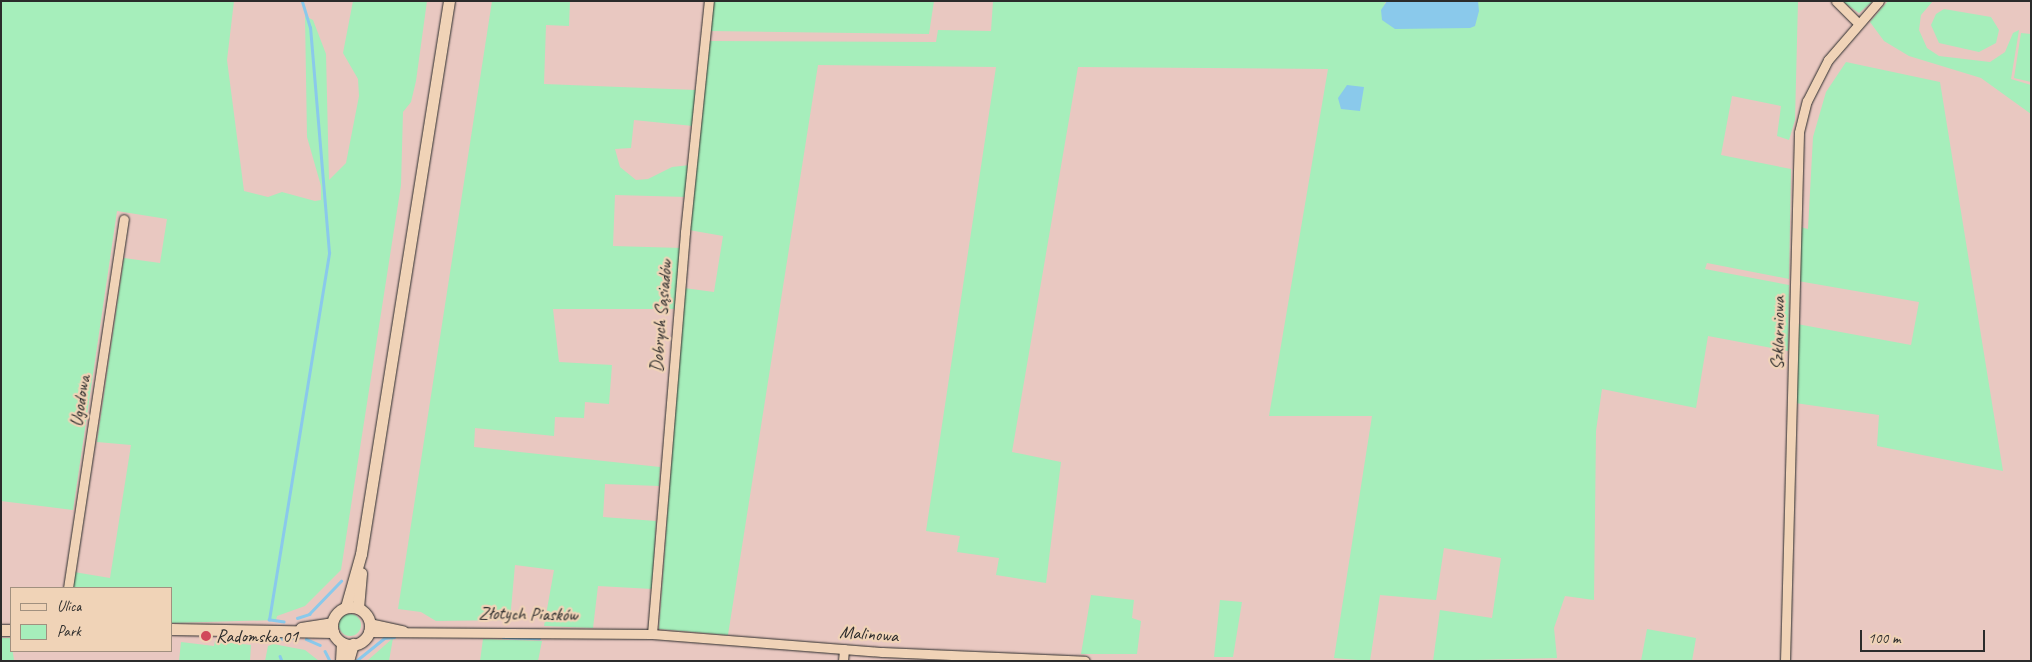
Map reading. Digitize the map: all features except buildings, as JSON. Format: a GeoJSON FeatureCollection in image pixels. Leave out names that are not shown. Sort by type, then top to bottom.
{"type":"FeatureCollection","features":[{"type":"Feature","properties":{"kind":"street"},"geometry":{"type":"LineString","coordinates":[[352,608],[449,1]]}},
{"type":"Feature","properties":{"kind":"street","name":"Dobrych Sąsiadów"},"geometry":{"type":"LineString","coordinates":[[652,634],[685,232],[709,1]]}},
{"type":"Feature","properties":{"kind":"street"},"geometry":{"type":"LineString","coordinates":[[1836,1],[1858,23]]}},
{"type":"Feature","properties":{"kind":"street","name":"Szklarniowa"},"geometry":{"type":"LineString","coordinates":[[1785,661],[1799,132],[1814,84],[1858,23],[1879,1]]}},
{"type":"Feature","properties":{"kind":"street","name":"Ugodowa"},"geometry":{"type":"LineString","coordinates":[[68,587],[124,219]]}},
{"type":"Feature","properties":{"kind":"street"},"geometry":{"type":"LineString","coordinates":[[341,661],[348,644],[369,627],[352,608]]}},
{"type":"Feature","properties":{"kind":"street"},"geometry":{"type":"LineString","coordinates":[[332,628],[336,614],[352,608]]}},
{"type":"Feature","properties":{"kind":"street","name":"Złotych Piasków"},"geometry":{"type":"LineString","coordinates":[[369,627],[403,630],[652,634]]}},
{"type":"Feature","properties":{"kind":"street"},"geometry":{"type":"LineString","coordinates":[[172,629],[332,628],[348,644],[348,661]]}},
{"type":"Feature","properties":{"kind":"street","name":"Malinowa"},"geometry":{"type":"LineString","coordinates":[[652,634],[844,649],[1085,661]]}},
{"type":"Feature","properties":{"kind":"street"},"geometry":{"type":"LineString","coordinates":[[843,661],[844,649]]}},
{"type":"Feature","properties":{"kind":"green space"},"geometry":{"type":"Polygon","coordinates":[[[1,1],[234,1],[227,60],[244,191],[268,197],[282,192],[315,201],[321,200],[321,186],[307,137],[305,16],[313,20],[326,54],[329,180],[346,163],[359,96],[358,79],[343,53],[353,1],[427,1],[416,81],[411,102],[403,112],[401,185],[341,570],[305,606],[277,616],[276,620],[172,623],[172,587],[71,587],[74,572],[110,578],[131,445],[97,442],[124,258],[160,263],[167,219],[117,211],[73,510],[1,501],[1,1]]]}},
{"type":"Feature","properties":{"kind":"green space"},"geometry":{"type":"Polygon","coordinates":[[[492,1],[570,1],[569,26],[546,25],[544,84],[696,90],[693,126],[634,120],[631,148],[615,149],[620,167],[636,180],[648,179],[672,167],[690,165],[687,197],[615,195],[613,246],[682,248],[676,309],[553,309],[559,362],[612,365],[609,404],[585,402],[584,418],[555,417],[554,436],[475,428],[474,447],[660,467],[659,486],[605,484],[603,517],[656,521],[652,589],[598,586],[593,628],[544,626],[554,570],[515,565],[510,620],[436,621],[421,612],[398,609],[492,1]]]}},
{"type":"Feature","properties":{"kind":"green space"},"geometry":{"type":"Polygon","coordinates":[[[713,1],[934,1],[929,34],[710,31],[713,1]]]}},
{"type":"Feature","properties":{"kind":"green space"},"geometry":{"type":"Polygon","coordinates":[[[993,1],[1387,1],[1384,4],[1475,26],[1478,1],[1798,1],[1795,120],[1789,140],[1777,136],[1781,106],[1732,96],[1721,155],[1791,169],[1789,279],[1707,263],[1705,269],[1789,285],[1788,351],[1708,336],[1696,408],[1602,389],[1596,431],[1594,600],[1565,596],[1554,628],[1557,658],[1433,661],[1440,610],[1492,618],[1501,558],[1444,548],[1436,600],[1380,595],[1370,661],[1334,658],[1372,416],[1269,416],[1328,69],[1078,67],[1012,452],[1061,462],[1046,583],[996,575],[999,558],[957,552],[960,536],[926,531],[996,67],[818,65],[728,635],[659,629],[684,288],[714,292],[723,236],[689,230],[708,41],[936,42],[938,30],[991,31],[993,1]]]}},
{"type":"Feature","properties":{"kind":"green space"},"geometry":{"type":"Polygon","coordinates":[[[1842,1],[1873,1],[1859,13],[1842,1]]]}},
{"type":"Feature","properties":{"kind":"green space"},"geometry":{"type":"Polygon","coordinates":[[[1888,1],[1933,1],[1921,15],[1919,30],[1927,48],[1939,56],[1990,62],[2005,52],[2013,33],[2019,30],[2011,79],[2031,85],[2031,114],[1981,78],[1909,56],[1884,41],[1870,22],[1888,1]]]}},
{"type":"Feature","properties":{"kind":"green space"},"geometry":{"type":"Polygon","coordinates":[[[1944,9],[1991,17],[1999,30],[1996,43],[1979,52],[1939,43],[1931,25],[1936,14],[1944,9]]]}},
{"type":"Feature","properties":{"kind":"green space"},"geometry":{"type":"Polygon","coordinates":[[[2021,33],[2031,34],[2031,82],[2014,78],[2021,33]]]}},
{"type":"Feature","properties":{"kind":"green space"},"geometry":{"type":"Polygon","coordinates":[[[1846,62],[1940,82],[2003,471],[1877,446],[1879,415],[1795,403],[1797,324],[1911,345],[1919,302],[1798,281],[1800,227],[1808,229],[1813,137],[1826,92],[1846,62]]]}},
{"type":"Feature","properties":{"kind":"green space"},"geometry":{"type":"Polygon","coordinates":[[[1091,595],[1134,600],[1132,618],[1141,621],[1137,654],[1081,654],[1091,595]]]}},
{"type":"Feature","properties":{"kind":"green space"},"geometry":{"type":"Polygon","coordinates":[[[1220,600],[1242,602],[1233,657],[1214,657],[1220,600]]]}},
{"type":"Feature","properties":{"kind":"green space"},"geometry":{"type":"Polygon","coordinates":[[[346,614],[354,614],[361,621],[361,629],[354,636],[346,636],[339,629],[339,621],[346,614]]]}},
{"type":"Feature","properties":{"kind":"green space"},"geometry":{"type":"Polygon","coordinates":[[[1647,629],[1696,638],[1692,661],[1641,661],[1647,629]]]}},
{"type":"Feature","properties":{"kind":"green space"},"geometry":{"type":"Polygon","coordinates":[[[1,638],[10,638],[10,652],[13,652],[14,661],[1,661],[1,638]]]}},
{"type":"Feature","properties":{"kind":"green space"},"geometry":{"type":"Polygon","coordinates":[[[393,638],[389,661],[367,661],[393,638]]]}},
{"type":"Feature","properties":{"kind":"green space"},"geometry":{"type":"Polygon","coordinates":[[[483,639],[542,641],[538,661],[480,661],[483,639]]]}},
{"type":"Feature","properties":{"kind":"green space"},"geometry":{"type":"Polygon","coordinates":[[[215,641],[251,645],[250,661],[179,661],[181,642],[214,646],[215,641]]]}},
{"type":"Feature","properties":{"kind":"green space"},"geometry":{"type":"Polygon","coordinates":[[[273,644],[305,650],[319,661],[265,661],[268,646],[273,644]]]}},
{"type":"Feature","properties":{"kind":"water"},"geometry":{"type":"Polygon","coordinates":[[[1387,1],[1478,1],[1479,11],[1475,26],[1470,28],[1395,29],[1382,20],[1381,10],[1387,1]]]}},
{"type":"Feature","properties":{"kind":"water"},"geometry":{"type":"Polygon","coordinates":[[[1347,85],[1364,87],[1360,111],[1341,109],[1338,98],[1347,85]]]}},
{"type":"Feature","properties":{"kind":"waterway"},"geometry":{"type":"LineString","coordinates":[[284,622],[269,620],[329,253],[310,28],[302,1]]}},
{"type":"Feature","properties":{"kind":"waterway"},"geometry":{"type":"LineString","coordinates":[[297,618],[309,614],[341,581]]}},
{"type":"Feature","properties":{"kind":"waterway"},"geometry":{"type":"LineString","coordinates":[[356,661],[384,638],[394,637]]}},
{"type":"Feature","properties":{"kind":"waterway"},"geometry":{"type":"LineString","coordinates":[[503,637],[539,638]]}},
{"type":"Feature","properties":{"kind":"waterway"},"geometry":{"type":"LineString","coordinates":[[274,639],[292,638]]}},
{"type":"Feature","properties":{"kind":"waterway"},"geometry":{"type":"LineString","coordinates":[[306,639],[320,645]]}},
{"type":"Feature","properties":{"kind":"waterway"},"geometry":{"type":"LineString","coordinates":[[325,651],[330,661]]}},
{"type":"Feature","properties":{"kind":"waterway"},"geometry":{"type":"LineString","coordinates":[[280,656],[282,661]]}},
{"type":"Feature","properties":{"kind":"place","name":"Radomska 01"},"geometry":{"type":"Point","coordinates":[206,636]}}]}
